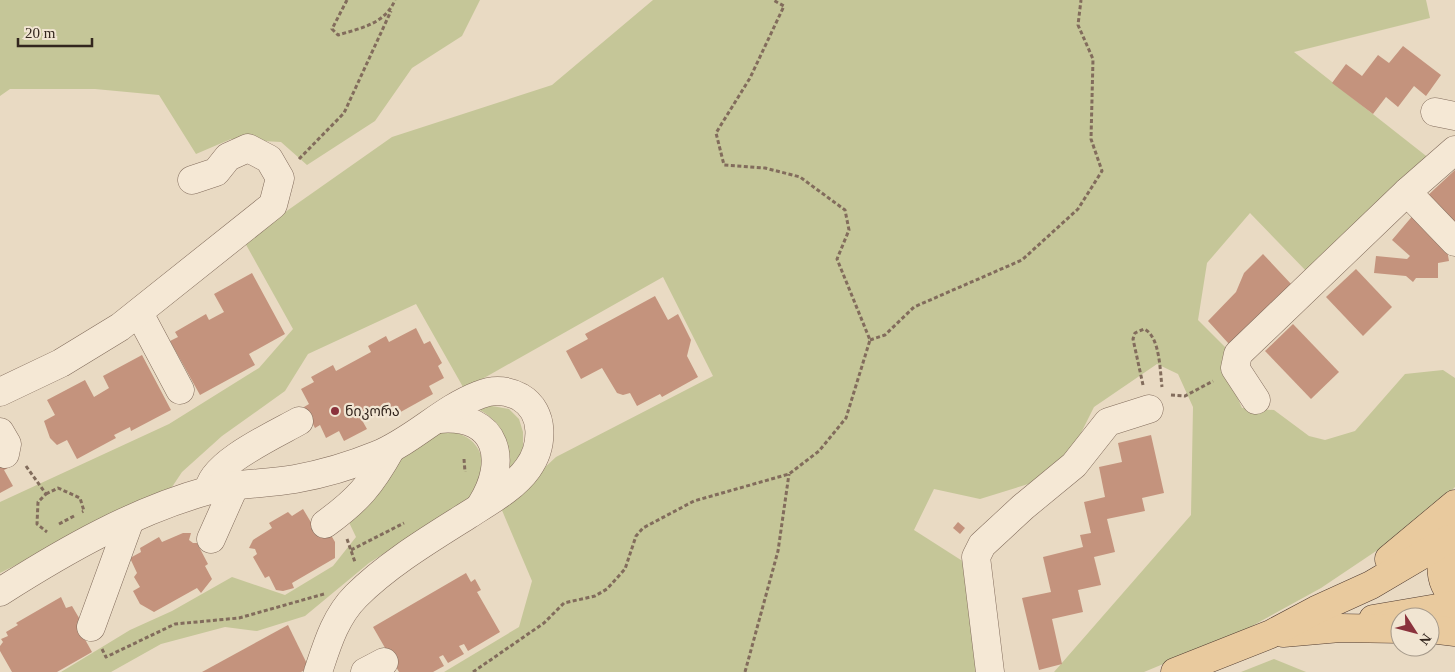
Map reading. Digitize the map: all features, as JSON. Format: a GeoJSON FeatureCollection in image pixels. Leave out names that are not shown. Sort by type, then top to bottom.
{"type":"FeatureCollection","features":[{"type":"Feature","properties":{"kind":"main road"},"geometry":{"type":"LineString","coordinates":[[1316,610],[1411,542],[1455,504]]}},
{"type":"Feature","properties":{"kind":"main road"},"geometry":{"type":"LineString","coordinates":[[1175,672],[1271,634],[1316,610],[1372,585],[1452,536]]}},
{"type":"Feature","properties":{"kind":"main road"},"geometry":{"type":"LineString","coordinates":[[1452,536],[1442,556],[1442,574],[1446,586],[1455,598]]}},
{"type":"Feature","properties":{"kind":"main road"},"geometry":{"type":"LineString","coordinates":[[1340,628],[1382,617],[1455,605]]}},
{"type":"Feature","properties":{"kind":"main road"},"geometry":{"type":"LineString","coordinates":[[1271,634],[1340,628],[1390,629]]}},
{"type":"Feature","properties":{"kind":"main road"},"geometry":{"type":"LineString","coordinates":[[1440,630],[1455,632]]}},
{"type":"Feature","properties":{"kind":"street"},"geometry":{"type":"LineString","coordinates":[[0,392],[61,363],[120,327],[139,313],[273,205],[280,178],[270,159],[248,148],[228,157],[216,172],[192,180]]}},
{"type":"Feature","properties":{"kind":"street"},"geometry":{"type":"LineString","coordinates":[[1256,400],[1236,368],[1238,354],[1407,192],[1455,150]]}},
{"type":"Feature","properties":{"kind":"street"},"geometry":{"type":"LineString","coordinates":[[1407,192],[1455,242]]}},
{"type":"Feature","properties":{"kind":"street"},"geometry":{"type":"LineString","coordinates":[[139,313],[180,390]]}},
{"type":"Feature","properties":{"kind":"street"},"geometry":{"type":"LineString","coordinates":[[0,592],[77,545],[130,520],[222,487],[294,479],[346,467],[391,449],[439,419],[458,404],[481,394],[503,390],[526,401],[540,426],[540,440],[528,468],[515,482],[423,543],[369,583],[354,598],[340,617],[318,672]]}},
{"type":"Feature","properties":{"kind":"street"},"geometry":{"type":"LineString","coordinates":[[990,672],[976,557],[982,545],[1022,507],[1074,465],[1108,422],[1159,398]]}},
{"type":"Feature","properties":{"kind":"street"},"geometry":{"type":"LineString","coordinates":[[439,419],[467,420],[481,427],[490,438],[497,454],[497,471],[491,490],[481,506]]}},
{"type":"Feature","properties":{"kind":"street"},"geometry":{"type":"LineString","coordinates":[[222,487],[209,482],[227,463],[299,420]]}},
{"type":"Feature","properties":{"kind":"street"},"geometry":{"type":"LineString","coordinates":[[325,524],[363,494],[373,481],[391,449]]}},
{"type":"Feature","properties":{"kind":"street"},"geometry":{"type":"LineString","coordinates":[[211,539],[222,487]]}},
{"type":"Feature","properties":{"kind":"street"},"geometry":{"type":"LineString","coordinates":[[91,627],[130,520]]}},
{"type":"Feature","properties":{"kind":"path"},"geometry":{"type":"LineString","coordinates":[[347,0],[332,29],[338,36],[372,25],[390,11]]}},
{"type":"Feature","properties":{"kind":"path"},"geometry":{"type":"LineString","coordinates":[[280,178],[344,114],[396,0]]}},
{"type":"Feature","properties":{"kind":"path"},"geometry":{"type":"LineString","coordinates":[[473,672],[544,623],[564,604],[595,596],[607,589],[625,569],[636,536],[643,528],[694,501],[789,474],[819,451],[846,418],[870,340],[837,259],[849,230],[845,210],[800,177],[766,168],[724,165],[716,133],[750,78],[784,6],[772,0]]}},
{"type":"Feature","properties":{"kind":"path"},"geometry":{"type":"LineString","coordinates":[[870,340],[885,335],[914,307],[1022,260],[1078,209],[1102,171],[1091,139],[1093,59],[1078,25],[1082,0]]}},
{"type":"Feature","properties":{"kind":"path"},"geometry":{"type":"LineString","coordinates":[[1144,329],[1148,331],[1155,344],[1159,398],[1133,339],[1135,333],[1144,329]]}},
{"type":"Feature","properties":{"kind":"path"},"geometry":{"type":"LineString","coordinates":[[1159,398],[1185,396],[1236,368]]}},
{"type":"Feature","properties":{"kind":"path"},"geometry":{"type":"LineString","coordinates":[[463,479],[466,471],[464,459]]}},
{"type":"Feature","properties":{"kind":"path"},"geometry":{"type":"LineString","coordinates":[[28,468],[46,494]]}},
{"type":"Feature","properties":{"kind":"path"},"geometry":{"type":"LineString","coordinates":[[745,672],[778,551],[789,474]]}},
{"type":"Feature","properties":{"kind":"path"},"geometry":{"type":"LineString","coordinates":[[58,488],[80,498],[84,511],[64,520],[48,533],[37,524],[38,502],[46,494],[58,488]]}},
{"type":"Feature","properties":{"kind":"path"},"geometry":{"type":"LineString","coordinates":[[351,550],[410,520]]}},
{"type":"Feature","properties":{"kind":"path"},"geometry":{"type":"LineString","coordinates":[[121,648],[175,624],[239,618],[333,592],[354,598]]}},
{"type":"Feature","properties":{"kind":"green space"},"geometry":{"type":"Polygon","coordinates":[[[0,0],[480,0],[462,36],[412,68],[375,121],[307,165],[281,142],[231,139],[196,154],[159,95],[95,89],[10,89],[0,96],[0,0]]]}},
{"type":"Feature","properties":{"kind":"green space"},"geometry":{"type":"Polygon","coordinates":[[[653,0],[1426,0],[1430,18],[1294,52],[1430,159],[1309,274],[1250,213],[1207,263],[1198,320],[1228,350],[1227,374],[1242,408],[1274,410],[1309,436],[1325,440],[1355,431],[1405,374],[1443,370],[1455,378],[1455,487],[1430,512],[1394,539],[1321,588],[1243,631],[1144,672],[1054,672],[1191,515],[1193,407],[1178,374],[1157,364],[1094,407],[1075,445],[1038,481],[980,499],[934,489],[914,530],[964,562],[982,672],[444,672],[519,627],[532,581],[501,508],[556,457],[713,376],[663,277],[484,378],[463,387],[416,304],[308,354],[285,391],[222,436],[182,472],[172,487],[0,573],[0,502],[169,424],[259,368],[293,329],[244,241],[392,137],[552,85],[653,0]]]}},
{"type":"Feature","properties":{"kind":"green space"},"geometry":{"type":"Polygon","coordinates":[[[492,406],[509,409],[519,419],[523,432],[523,449],[510,471],[508,450],[503,433],[492,419],[474,407],[492,406]]]}},
{"type":"Feature","properties":{"kind":"green space"},"geometry":{"type":"Polygon","coordinates":[[[452,431],[466,437],[475,445],[483,462],[485,471],[468,500],[369,563],[305,616],[257,631],[225,627],[161,644],[111,672],[61,672],[130,630],[172,611],[232,577],[285,595],[333,566],[356,537],[346,516],[379,461],[424,435],[452,431]]]}},
{"type":"Feature","properties":{"kind":"green space"},"geometry":{"type":"Polygon","coordinates":[[[1274,659],[1306,672],[1241,672],[1274,659]]]}},
{"type":"Feature","properties":{"kind":"building"},"geometry":{"type":"Polygon","coordinates":[[[1403,46],[1441,75],[1426,96],[1414,86],[1398,107],[1386,97],[1373,114],[1332,83],[1346,64],[1362,76],[1378,55],[1389,63],[1403,46]]]}},
{"type":"Feature","properties":{"kind":"building"},"geometry":{"type":"Polygon","coordinates":[[[1455,170],[1455,229],[1425,198],[1455,170]]]}},
{"type":"Feature","properties":{"kind":"building"},"geometry":{"type":"Polygon","coordinates":[[[1415,213],[1446,244],[1449,261],[1438,263],[1438,278],[1416,278],[1413,282],[1406,276],[1374,273],[1376,256],[1407,259],[1410,256],[1392,240],[1415,213]]]}},
{"type":"Feature","properties":{"kind":"building"},"geometry":{"type":"Polygon","coordinates":[[[1263,254],[1292,285],[1229,344],[1208,321],[1236,292],[1244,273],[1263,254]]]}},
{"type":"Feature","properties":{"kind":"building"},"geometry":{"type":"Polygon","coordinates":[[[1356,269],[1392,307],[1363,336],[1326,297],[1356,269]]]}},
{"type":"Feature","properties":{"kind":"building"},"geometry":{"type":"Polygon","coordinates":[[[252,273],[285,334],[249,354],[255,365],[200,395],[170,341],[178,337],[175,332],[206,314],[209,320],[224,312],[214,294],[252,273]]]}},
{"type":"Feature","properties":{"kind":"building"},"geometry":{"type":"Polygon","coordinates":[[[655,296],[668,320],[678,314],[691,340],[687,356],[698,377],[662,397],[660,394],[637,406],[630,393],[623,395],[617,393],[602,368],[581,379],[566,351],[588,339],[585,334],[655,296]]]}},
{"type":"Feature","properties":{"kind":"building"},"geometry":{"type":"Polygon","coordinates":[[[1293,324],[1339,372],[1311,399],[1265,351],[1293,324]]]}},
{"type":"Feature","properties":{"kind":"building"},"geometry":{"type":"Polygon","coordinates":[[[416,328],[424,344],[430,341],[442,363],[438,366],[444,378],[429,386],[433,394],[397,414],[393,406],[363,422],[367,429],[344,441],[339,431],[326,438],[320,425],[315,428],[304,407],[309,404],[301,389],[314,382],[311,377],[333,365],[336,371],[371,352],[368,346],[386,336],[389,342],[416,328]]]}},
{"type":"Feature","properties":{"kind":"building"},"geometry":{"type":"Polygon","coordinates":[[[142,355],[171,410],[131,431],[130,427],[114,435],[116,438],[77,459],[67,440],[57,445],[50,438],[44,421],[55,415],[47,400],[85,380],[94,397],[109,388],[103,376],[142,355]]]}},
{"type":"Feature","properties":{"kind":"building"},"geometry":{"type":"Polygon","coordinates":[[[1151,435],[1164,493],[1142,498],[1145,511],[1107,519],[1115,552],[1094,557],[1101,585],[1078,590],[1083,612],[1052,619],[1062,664],[1039,670],[1022,598],[1051,592],[1043,557],[1083,547],[1080,535],[1091,533],[1084,502],[1105,497],[1099,467],[1122,462],[1118,443],[1151,435]]]}},
{"type":"Feature","properties":{"kind":"building"},"geometry":{"type":"Polygon","coordinates":[[[0,448],[10,467],[4,470],[13,486],[0,493],[0,448]]]}},
{"type":"Feature","properties":{"kind":"building"},"geometry":{"type":"Polygon","coordinates":[[[303,509],[312,524],[328,530],[335,542],[335,558],[292,583],[294,588],[283,591],[276,590],[269,576],[265,578],[253,557],[257,554],[255,549],[249,548],[253,540],[272,528],[269,523],[288,512],[292,516],[303,509]]]}},
{"type":"Feature","properties":{"kind":"building"},"geometry":{"type":"Polygon","coordinates":[[[958,522],[965,528],[960,534],[953,528],[958,522]]]}},
{"type":"Feature","properties":{"kind":"building"},"geometry":{"type":"Polygon","coordinates":[[[183,533],[191,533],[189,540],[197,543],[208,564],[205,566],[212,579],[201,593],[197,588],[154,612],[140,604],[133,591],[140,587],[134,577],[137,573],[130,558],[141,552],[140,548],[159,537],[162,542],[183,533]]]}},
{"type":"Feature","properties":{"kind":"building"},"geometry":{"type":"Polygon","coordinates":[[[466,573],[471,582],[475,579],[481,590],[477,592],[500,632],[468,651],[464,644],[459,646],[464,654],[448,663],[443,655],[439,657],[444,666],[433,672],[399,672],[373,627],[466,573]]]}},
{"type":"Feature","properties":{"kind":"building"},"geometry":{"type":"Polygon","coordinates":[[[61,597],[66,608],[72,606],[82,623],[77,625],[92,652],[57,672],[12,672],[0,651],[0,646],[3,642],[1,639],[8,636],[6,632],[18,625],[16,623],[61,597]]]}},
{"type":"Feature","properties":{"kind":"building"},"geometry":{"type":"Polygon","coordinates":[[[288,625],[309,668],[301,672],[202,672],[288,625]]]}},
{"type":"Feature","properties":{"kind":"place","name":"ნიკორა"},"geometry":{"type":"Point","coordinates":[335,411]}}]}
